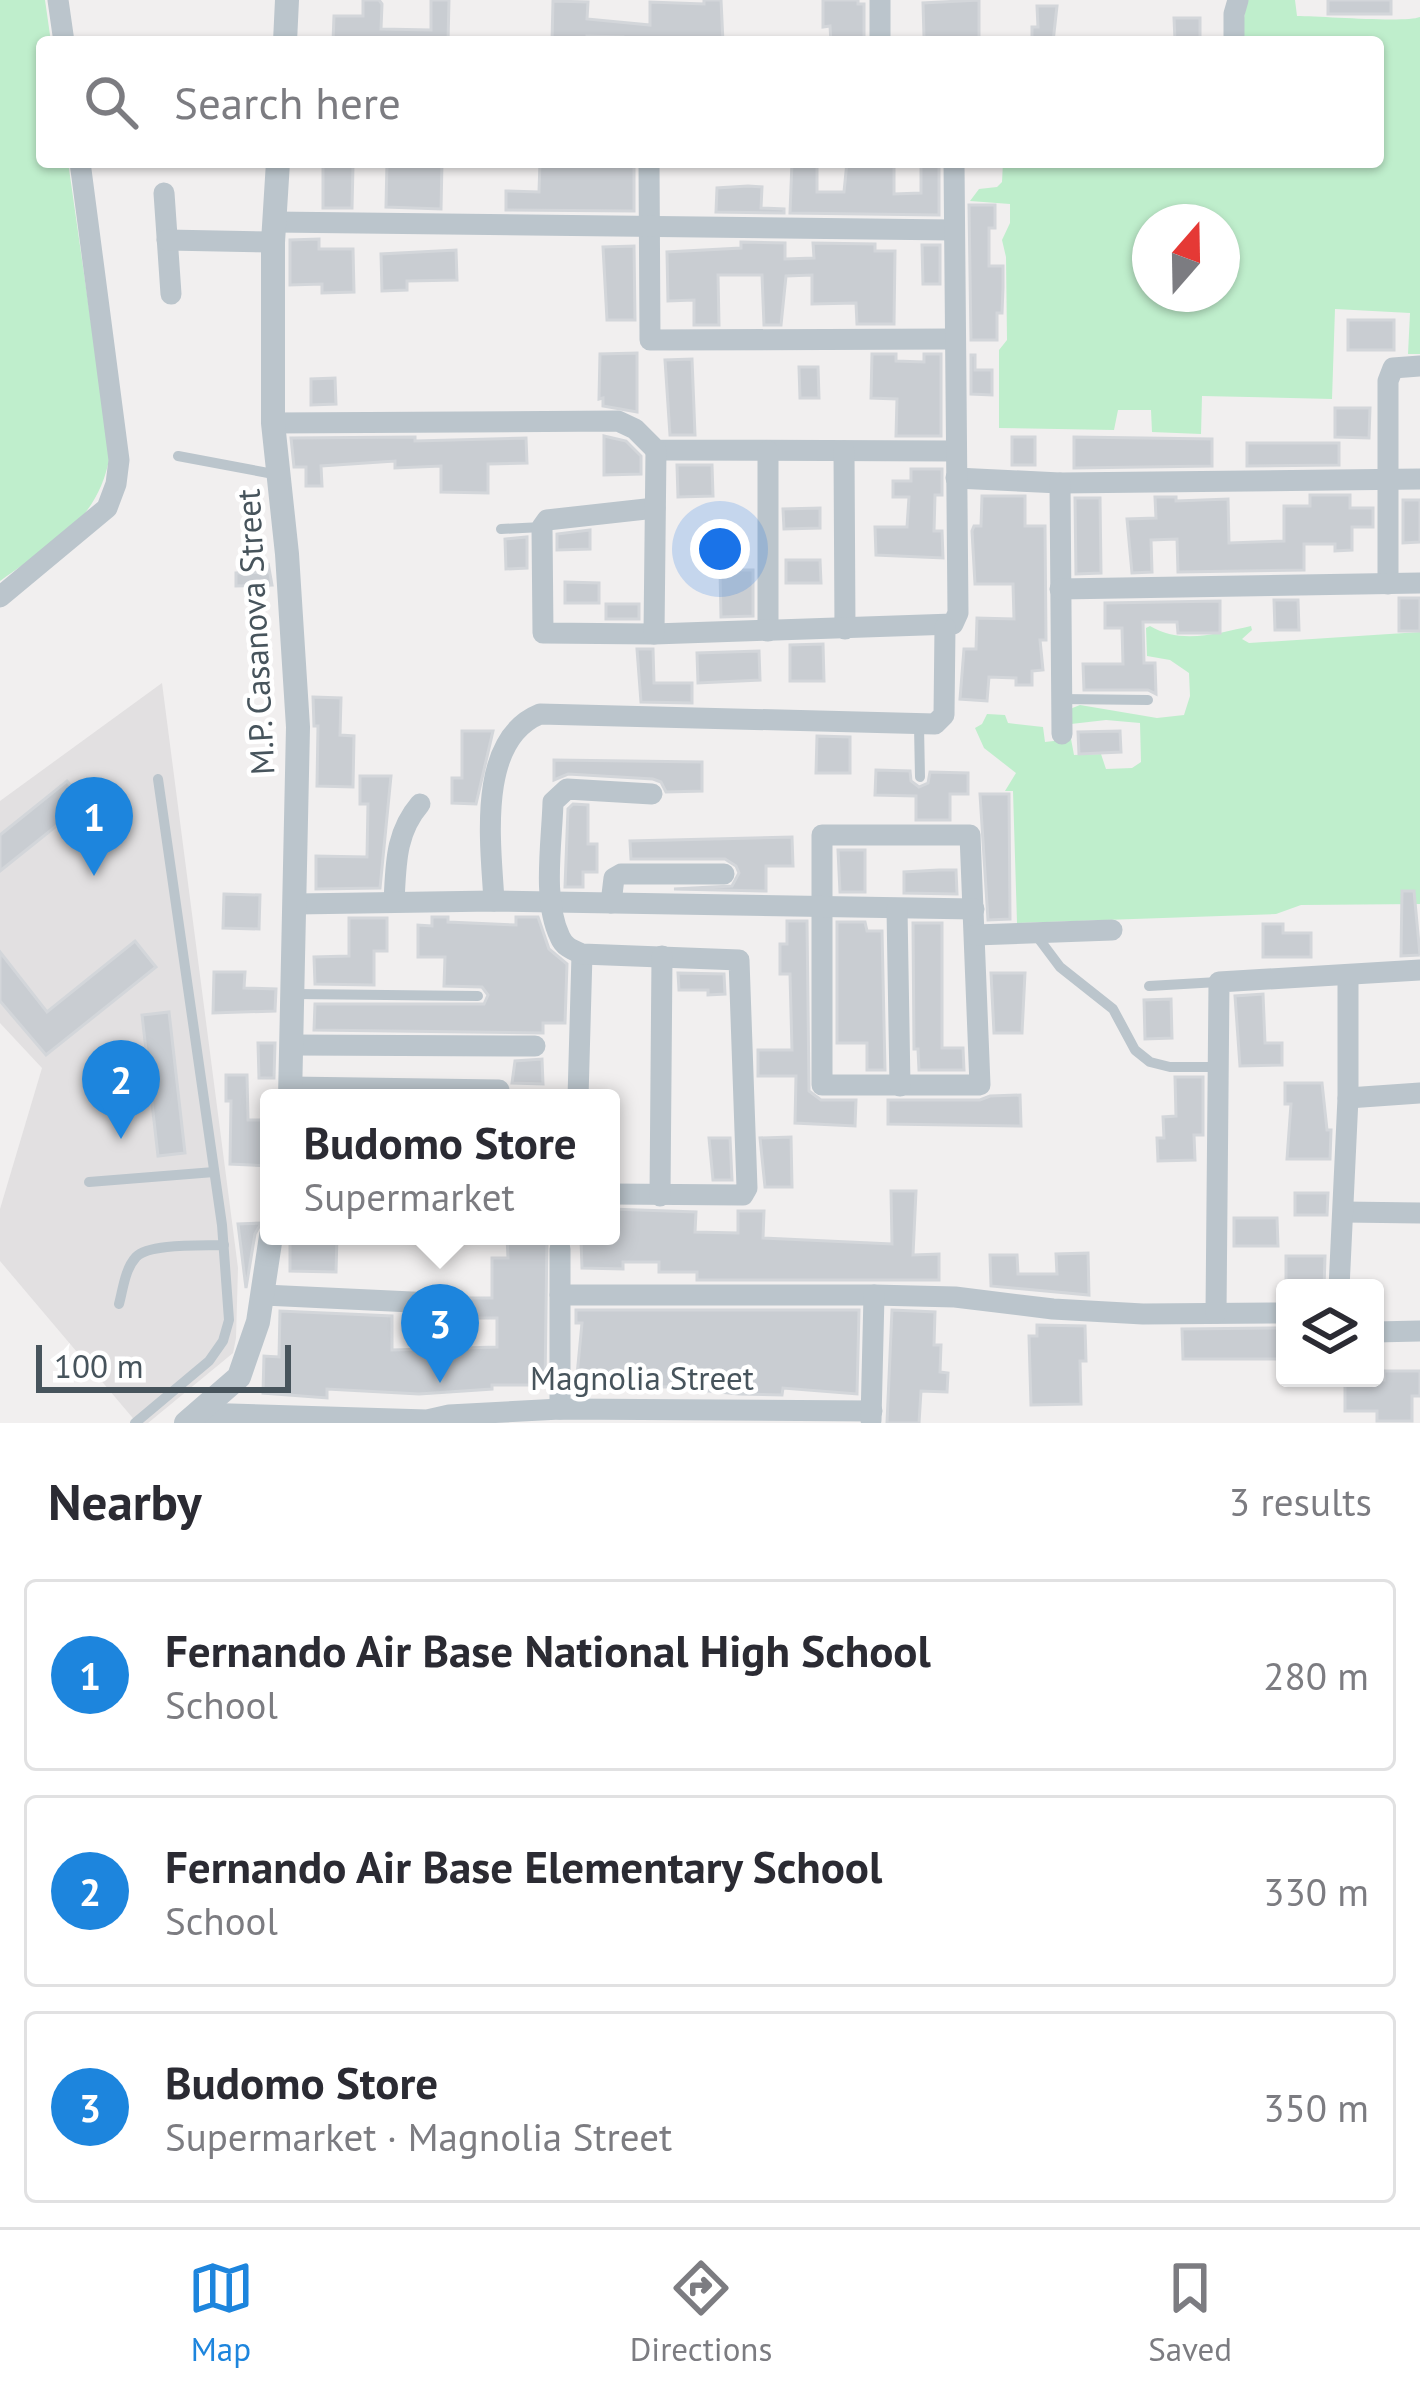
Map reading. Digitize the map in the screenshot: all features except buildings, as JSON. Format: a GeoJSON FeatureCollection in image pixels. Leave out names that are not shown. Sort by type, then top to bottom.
{"type":"FeatureCollection","features":[{"type":"Feature","properties":{"kind":"street"},"geometry":{"type":"LineString","coordinates":[[58,0],[63,36]]}},
{"type":"Feature","properties":{"kind":"street"},"geometry":{"type":"LineString","coordinates":[[285,36],[287,0]]}},
{"type":"Feature","properties":{"kind":"street"},"geometry":{"type":"LineString","coordinates":[[880,0],[880,36]]}},
{"type":"Feature","properties":{"kind":"street"},"geometry":{"type":"LineString","coordinates":[[1234,36],[1238,0]]}},
{"type":"Feature","properties":{"kind":"street"},"geometry":{"type":"LineString","coordinates":[[0,597],[107,508],[116,484],[118,460],[81,168]]}},
{"type":"Feature","properties":{"kind":"street","name":"M.P. Casanova Street"},"geometry":{"type":"LineString","coordinates":[[278,168],[273,423],[298,727],[291,1089]]}},
{"type":"Feature","properties":{"kind":"street"},"geometry":{"type":"LineString","coordinates":[[649,168],[650,340],[954,339]]}},
{"type":"Feature","properties":{"kind":"street"},"geometry":{"type":"LineString","coordinates":[[655,508],[555,518],[542,527],[543,633],[953,624],[958,613],[954,168]]}},
{"type":"Feature","properties":{"kind":"street"},"geometry":{"type":"LineString","coordinates":[[164,193],[171,294]]}},
{"type":"Feature","properties":{"kind":"street"},"geometry":{"type":"LineString","coordinates":[[167,240],[273,232],[650,226],[953,230]]}},
{"type":"Feature","properties":{"kind":"street"},"geometry":{"type":"LineString","coordinates":[[1388,584],[1388,381],[1394,368],[1420,366]]}},
{"type":"Feature","properties":{"kind":"street"},"geometry":{"type":"LineString","coordinates":[[273,423],[618,421],[656,450],[954,452]]}},
{"type":"Feature","properties":{"kind":"street"},"geometry":{"type":"LineString","coordinates":[[654,634],[656,450]]}},
{"type":"Feature","properties":{"kind":"street"},"geometry":{"type":"LineString","coordinates":[[768,451],[768,631]]}},
{"type":"Feature","properties":{"kind":"street"},"geometry":{"type":"LineString","coordinates":[[844,451],[845,629]]}},
{"type":"Feature","properties":{"kind":"street"},"geometry":{"type":"LineString","coordinates":[[956,478],[1060,484],[1420,479]]}},
{"type":"Feature","properties":{"kind":"street"},"geometry":{"type":"LineString","coordinates":[[1060,484],[1062,734]]}},
{"type":"Feature","properties":{"kind":"street"},"geometry":{"type":"LineString","coordinates":[[1060,589],[1420,583]]}},
{"type":"Feature","properties":{"kind":"street"},"geometry":{"type":"LineString","coordinates":[[494,901],[493,778],[526,720],[540,714],[935,724],[944,715],[945,627]]}},
{"type":"Feature","properties":{"kind":"street"},"geometry":{"type":"LineString","coordinates":[[620,1194],[743,1195],[747,1188],[739,960],[582,954],[561,942],[552,902],[553,802],[567,789],[652,794]]}},
{"type":"Feature","properties":{"kind":"street"},"geometry":{"type":"LineString","coordinates":[[394,902],[397,848],[406,820],[420,803]]}},
{"type":"Feature","properties":{"kind":"street"},"geometry":{"type":"LineString","coordinates":[[822,835],[970,835],[974,909],[980,1085],[822,1085],[822,835]]}},
{"type":"Feature","properties":{"kind":"street"},"geometry":{"type":"LineString","coordinates":[[611,903],[611,885],[621,874],[724,874]]}},
{"type":"Feature","properties":{"kind":"street"},"geometry":{"type":"LineString","coordinates":[[296,904],[494,901],[974,909]]}},
{"type":"Feature","properties":{"kind":"street"},"geometry":{"type":"LineString","coordinates":[[897,909],[900,1086]]}},
{"type":"Feature","properties":{"kind":"street"},"geometry":{"type":"LineString","coordinates":[[974,934],[1112,930]]}},
{"type":"Feature","properties":{"kind":"street"},"geometry":{"type":"LineString","coordinates":[[578,1089],[582,954]]}},
{"type":"Feature","properties":{"kind":"street"},"geometry":{"type":"LineString","coordinates":[[660,1196],[662,956]]}},
{"type":"Feature","properties":{"kind":"street"},"geometry":{"type":"LineString","coordinates":[[1216,1313],[1219,982],[1420,970]]}},
{"type":"Feature","properties":{"kind":"street"},"geometry":{"type":"LineString","coordinates":[[1339,1279],[1348,975]]}},
{"type":"Feature","properties":{"kind":"street"},"geometry":{"type":"LineString","coordinates":[[293,1045],[535,1046]]}},
{"type":"Feature","properties":{"kind":"street"},"geometry":{"type":"LineString","coordinates":[[1348,1098],[1420,1093]]}},
{"type":"Feature","properties":{"kind":"street"},"geometry":{"type":"LineString","coordinates":[[1343,1212],[1420,1213]]}},
{"type":"Feature","properties":{"kind":"street"},"geometry":{"type":"LineString","coordinates":[[192,1418],[239,1377],[263,1295],[270,1245]]}},
{"type":"Feature","properties":{"kind":"street"},"geometry":{"type":"LineString","coordinates":[[560,1250],[560,1409]]}},
{"type":"Feature","properties":{"kind":"street"},"geometry":{"type":"LineString","coordinates":[[263,1295],[454,1304]]}},
{"type":"Feature","properties":{"kind":"street"},"geometry":{"type":"LineString","coordinates":[[560,1295],[874,1295],[1098,1312],[1276,1313]]}},
{"type":"Feature","properties":{"kind":"street"},"geometry":{"type":"LineString","coordinates":[[872,1417],[874,1295]]}},
{"type":"Feature","properties":{"kind":"street"},"geometry":{"type":"LineString","coordinates":[[1384,1332],[1420,1331]]}},
{"type":"Feature","properties":{"kind":"street","name":"Magnolia Street"},"geometry":{"type":"LineString","coordinates":[[192,1418],[415,1421],[560,1409],[872,1417]]}},
{"type":"Feature","properties":{"kind":"lane"},"geometry":{"type":"LineString","coordinates":[[178,456],[279,476]]}},
{"type":"Feature","properties":{"kind":"lane"},"geometry":{"type":"LineString","coordinates":[[501,529],[542,527]]}},
{"type":"Feature","properties":{"kind":"lane"},"geometry":{"type":"LineString","coordinates":[[1061,699],[1148,700]]}},
{"type":"Feature","properties":{"kind":"lane"},"geometry":{"type":"LineString","coordinates":[[919,726],[920,777]]}},
{"type":"Feature","properties":{"kind":"lane"},"geometry":{"type":"LineString","coordinates":[[135,1423],[209,1361],[224,1341],[229,1320],[224,1244],[158,779]]}},
{"type":"Feature","properties":{"kind":"lane"},"geometry":{"type":"LineString","coordinates":[[1034,933],[1060,967],[1113,1009],[1135,1049],[1150,1062],[1170,1067],[1216,1066]]}},
{"type":"Feature","properties":{"kind":"lane"},"geometry":{"type":"LineString","coordinates":[[1150,986],[1219,982]]}},
{"type":"Feature","properties":{"kind":"lane"},"geometry":{"type":"LineString","coordinates":[[294,994],[478,996]]}},
{"type":"Feature","properties":{"kind":"lane"},"geometry":{"type":"LineString","coordinates":[[89,1183],[214,1172]]}},
{"type":"Feature","properties":{"kind":"lane"},"geometry":{"type":"LineString","coordinates":[[119,1304],[136,1256],[148,1249],[224,1244]]}},
{"type":"Feature","properties":{"kind":"shaded area"},"geometry":{"type":"Polygon","coordinates":[[[162,683],[238,1268],[236,1338],[233,1353],[148,1423],[137,1423],[0,1261],[0,1209],[42,1068],[0,1023],[0,801],[162,683]]]}},
{"type":"Feature","properties":{"kind":"green space"},"geometry":{"type":"Polygon","coordinates":[[[0,0],[45,0],[50,36],[36,36],[36,168],[69,168],[110,455],[104,478],[84,515],[0,581],[0,0]]]}},
{"type":"Feature","properties":{"kind":"green space"},"geometry":{"type":"Polygon","coordinates":[[[1247,0],[1295,0],[1297,16],[1420,17],[1420,354],[1408,354],[1410,313],[1335,309],[1332,399],[1202,396],[1201,434],[1152,432],[1151,410],[1118,410],[1114,430],[999,428],[999,350],[1007,340],[1002,240],[1010,223],[1010,204],[970,201],[979,189],[997,187],[1003,168],[1384,168],[1384,36],[1241,36],[1247,0]]]}},
{"type":"Feature","properties":{"kind":"green space"},"geometry":{"type":"Polygon","coordinates":[[[1251,626],[1242,639],[1249,643],[1420,632],[1420,904],[1301,905],[1276,914],[1017,923],[1013,791],[1005,791],[1016,773],[984,748],[975,728],[987,714],[1005,715],[1008,723],[1043,727],[1045,742],[1071,739],[1074,755],[1101,754],[1106,769],[1132,768],[1141,762],[1140,723],[1071,724],[1070,709],[1080,705],[1157,718],[1184,715],[1190,696],[1189,673],[1170,660],[1147,656],[1146,628],[1187,636],[1251,626]]]}},
{"type":"Feature","properties":{"kind":"place","name":"Fernando Air Base National High School"},"geometry":{"type":"Point","coordinates":[94,876]}},
{"type":"Feature","properties":{"kind":"place","name":"Fernando Air Base Elementary School"},"geometry":{"type":"Point","coordinates":[121,1139]}},
{"type":"Feature","properties":{"kind":"place","name":"Budomo Store"},"geometry":{"type":"Point","coordinates":[440,1383]}}]}
